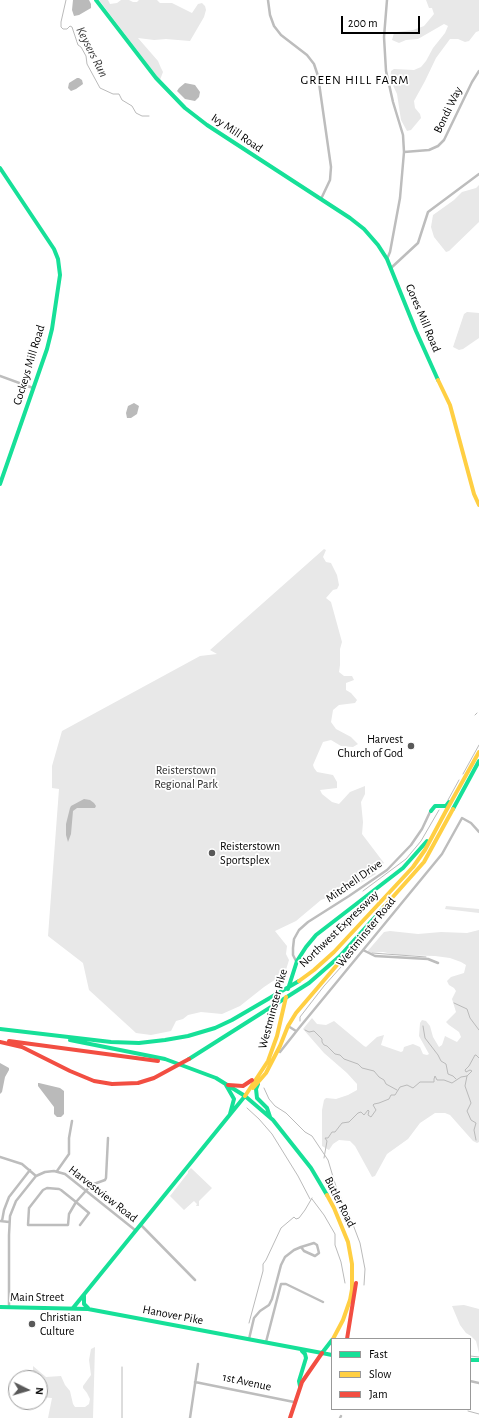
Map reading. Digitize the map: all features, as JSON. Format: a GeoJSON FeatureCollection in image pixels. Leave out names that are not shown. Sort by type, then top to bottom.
{"type":"FeatureCollection","features":[{"type":"Feature","properties":{"kind":"main road","name":"Ivy Mill Road"},"geometry":{"type":"LineString","coordinates":[[96,0],[153,75],[175,99],[207,125],[350,218],[364,229],[374,240],[387,259]]}},
{"type":"Feature","properties":{"kind":"main road","name":"Cockeys Mill Road"},"geometry":{"type":"LineString","coordinates":[[0,168],[56,254],[59,264],[60,282],[52,329],[44,359],[0,484]]}},
{"type":"Feature","properties":{"kind":"main road","name":"Gores Mill Road"},"geometry":{"type":"LineString","coordinates":[[387,259],[416,331],[450,405],[474,494],[479,505]]}},
{"type":"Feature","properties":{"kind":"main road","name":"Westminster Pike"},"geometry":{"type":"LineString","coordinates":[[264,1072],[279,1030],[292,978],[298,966],[297,962],[306,947],[316,935],[396,874],[428,841],[479,752]]}},
{"type":"Feature","properties":{"kind":"main road","name":"Westminster Pike"},"geometry":{"type":"LineString","coordinates":[[73,1308],[264,1072],[279,1052],[288,1026],[301,1005],[424,862],[479,760]]}},
{"type":"Feature","properties":{"kind":"main road"},"geometry":{"type":"LineString","coordinates":[[430,811],[436,805],[446,806],[454,797]]}},
{"type":"Feature","properties":{"kind":"main road","name":"Northwest Expressway"},"geometry":{"type":"LineString","coordinates":[[0,1029],[111,1042],[139,1043],[188,1036],[215,1028],[232,1020],[293,985],[314,970],[334,952],[413,867],[425,850],[447,809]]}},
{"type":"Feature","properties":{"kind":"main road","name":"Northwest Expressway"},"geometry":{"type":"LineString","coordinates":[[0,1041],[22,1047],[86,1079],[94,1081],[112,1084],[126,1084],[138,1083],[154,1078],[172,1069],[309,983],[340,956],[385,906]]}},
{"type":"Feature","properties":{"kind":"main road"},"geometry":{"type":"LineString","coordinates":[[279,1030],[284,1026],[288,1026],[284,1020],[284,1010]]}},
{"type":"Feature","properties":{"kind":"main road"},"geometry":{"type":"LineString","coordinates":[[6,1029],[126,1050],[172,1062]]}},
{"type":"Feature","properties":{"kind":"main road"},"geometry":{"type":"LineString","coordinates":[[277,1036],[276,1048],[279,1052]]}},
{"type":"Feature","properties":{"kind":"main road"},"geometry":{"type":"LineString","coordinates":[[0,1041],[172,1062]]}},
{"type":"Feature","properties":{"kind":"main road","name":"Butler Road"},"geometry":{"type":"LineString","coordinates":[[172,1062],[207,1074],[245,1096],[271,1117],[305,1160],[334,1208],[346,1235],[351,1256],[352,1289],[343,1320],[333,1338]]}},
{"type":"Feature","properties":{"kind":"main road"},"geometry":{"type":"LineString","coordinates":[[225,1084],[237,1087],[245,1086],[264,1072]]}},
{"type":"Feature","properties":{"kind":"main road"},"geometry":{"type":"LineString","coordinates":[[264,1072],[257,1087],[256,1098],[267,1108],[271,1117]]}},
{"type":"Feature","properties":{"kind":"main road"},"geometry":{"type":"LineString","coordinates":[[225,1084],[233,1097],[234,1102],[230,1114]]}},
{"type":"Feature","properties":{"kind":"main road"},"geometry":{"type":"LineString","coordinates":[[347,1338],[356,1278],[352,1268]]}},
{"type":"Feature","properties":{"kind":"main road"},"geometry":{"type":"LineString","coordinates":[[84,1294],[84,1304],[88,1309]]}},
{"type":"Feature","properties":{"kind":"main road","name":"Main Street"},"geometry":{"type":"LineString","coordinates":[[0,1307],[73,1308]]}},
{"type":"Feature","properties":{"kind":"main road","name":"Hanover Pike"},"geometry":{"type":"LineString","coordinates":[[73,1308],[88,1309],[322,1353]]}},
{"type":"Feature","properties":{"kind":"main road","name":"Butler Road"},"geometry":{"type":"LineString","coordinates":[[290,1418],[300,1386],[310,1369],[331,1341]]}},
{"type":"Feature","properties":{"kind":"main road"},"geometry":{"type":"LineString","coordinates":[[300,1349],[306,1356],[299,1381],[300,1386]]}},
{"type":"Feature","properties":{"kind":"main road"},"geometry":{"type":"LineString","coordinates":[[322,1353],[331,1355]]}},
{"type":"Feature","properties":{"kind":"street"},"geometry":{"type":"LineString","coordinates":[[268,0],[270,15],[274,26],[281,35],[307,55],[318,76],[332,167],[330,180],[321,200]]}},
{"type":"Feature","properties":{"kind":"street"},"geometry":{"type":"LineString","coordinates":[[387,0],[384,37],[386,71],[403,135],[404,152],[400,198],[390,252],[387,259]]}},
{"type":"Feature","properties":{"kind":"street","name":"Bondi Way"},"geometry":{"type":"LineString","coordinates":[[404,152],[429,150],[443,142],[472,82],[479,71]]}},
{"type":"Feature","properties":{"kind":"street"},"geometry":{"type":"LineString","coordinates":[[391,268],[418,243],[428,212],[479,174]]}},
{"type":"Feature","properties":{"kind":"street"},"geometry":{"type":"LineString","coordinates":[[0,376],[33,388]]}},
{"type":"Feature","properties":{"kind":"street","name":"Mitchell Drive"},"geometry":{"type":"LineString","coordinates":[[297,962],[293,951],[293,943],[296,934],[304,926],[363,887],[391,866],[414,841],[426,822],[430,811]]}},
{"type":"Feature","properties":{"kind":"street","name":"Westminster Road"},"geometry":{"type":"LineString","coordinates":[[279,1052],[442,854],[462,818],[471,823],[479,832]]}},
{"type":"Feature","properties":{"kind":"street"},"geometry":{"type":"LineString","coordinates":[[363,950],[375,956],[428,959],[438,963]]}},
{"type":"Feature","properties":{"kind":"street"},"geometry":{"type":"LineString","coordinates":[[288,1026],[296,1031]]}},
{"type":"Feature","properties":{"kind":"street"},"geometry":{"type":"LineString","coordinates":[[57,1171],[69,1154],[69,1138],[72,1121]]}},
{"type":"Feature","properties":{"kind":"street"},"geometry":{"type":"LineString","coordinates":[[80,1224],[89,1213],[76,1202],[59,1189],[44,1189],[29,1208],[28,1225],[68,1225],[69,1214],[76,1202],[93,1184],[106,1178],[108,1138]]}},
{"type":"Feature","properties":{"kind":"street"},"geometry":{"type":"LineString","coordinates":[[0,1157],[22,1164],[36,1176],[16,1201],[11,1211],[9,1222],[9,1307]]}},
{"type":"Feature","properties":{"kind":"street"},"geometry":{"type":"LineString","coordinates":[[9,1222],[1,1221],[9,1197],[30,1170]]}},
{"type":"Feature","properties":{"kind":"street","name":"Harvestview Road"},"geometry":{"type":"LineString","coordinates":[[36,1176],[45,1172],[57,1171],[65,1174],[136,1230]]}},
{"type":"Feature","properties":{"kind":"street"},"geometry":{"type":"LineString","coordinates":[[141,1224],[195,1280]]}},
{"type":"Feature","properties":{"kind":"street"},"geometry":{"type":"LineString","coordinates":[[249,1340],[254,1318],[269,1304],[272,1299],[283,1260],[291,1252],[301,1247],[316,1243],[319,1253],[315,1256],[304,1251],[301,1247]]}},
{"type":"Feature","properties":{"kind":"street"},"geometry":{"type":"LineString","coordinates":[[267,1343],[281,1284],[286,1284],[323,1302]]}},
{"type":"Feature","properties":{"kind":"street"},"geometry":{"type":"LineString","coordinates":[[190,1418],[198,1364]]}},
{"type":"Feature","properties":{"kind":"street","name":"1st Avenue"},"geometry":{"type":"LineString","coordinates":[[195,1382],[294,1402]]}},
{"type":"Feature","properties":{"kind":"green space"},"geometry":{"type":"Polygon","coordinates":[[[99,0],[108,0],[110,4],[117,3],[121,0],[137,2],[139,0],[157,0],[160,3],[172,3],[192,13],[198,4],[202,3],[206,10],[204,17],[190,41],[138,38],[158,61],[163,72],[160,80],[99,0]]]}},
{"type":"Feature","properties":{"kind":"green space"},"geometry":{"type":"Polygon","coordinates":[[[426,0],[479,0],[479,31],[476,32],[469,41],[465,42],[458,39],[450,39],[436,58],[414,101],[415,108],[420,114],[421,118],[411,130],[407,131],[401,120],[397,94],[390,79],[391,71],[394,69],[414,70],[421,67],[445,33],[448,26],[444,24],[418,39],[406,40],[399,43],[392,40],[394,33],[413,30],[424,26],[434,14],[432,8],[429,8],[426,0]]]}},
{"type":"Feature","properties":{"kind":"green space"},"geometry":{"type":"Polygon","coordinates":[[[479,185],[479,222],[449,251],[446,252],[434,237],[431,227],[433,215],[454,200],[462,192],[476,188],[479,185]]]}},
{"type":"Feature","properties":{"kind":"green space"},"geometry":{"type":"Polygon","coordinates":[[[467,312],[479,313],[479,338],[463,349],[459,350],[453,347],[464,314],[467,312]]]}},
{"type":"Feature","properties":{"kind":"green space","name":"Reisterstown Regional Park"},"geometry":{"type":"Polygon","coordinates":[[[324,549],[326,550],[323,557],[326,562],[331,563],[337,575],[339,585],[337,589],[333,590],[326,598],[331,602],[342,642],[340,649],[339,672],[344,676],[352,676],[354,680],[346,683],[346,690],[357,700],[355,703],[339,705],[333,710],[331,722],[336,729],[351,737],[358,744],[353,747],[341,746],[331,740],[323,742],[313,765],[317,772],[333,775],[337,782],[337,788],[320,790],[322,794],[332,802],[339,804],[350,792],[365,786],[365,794],[361,802],[363,822],[362,834],[384,863],[372,870],[376,874],[348,890],[321,900],[296,921],[275,931],[287,946],[286,954],[289,960],[285,973],[240,1006],[222,1014],[201,1012],[188,1015],[183,1019],[176,1021],[171,1031],[151,1035],[136,1033],[89,990],[83,963],[48,936],[59,789],[52,788],[52,766],[62,731],[200,656],[217,654],[210,650],[324,549]]]}},
{"type":"Feature","properties":{"kind":"green space"},"geometry":{"type":"Polygon","coordinates":[[[446,906],[479,909],[479,913],[445,909],[446,906]]]}},
{"type":"Feature","properties":{"kind":"green space"},"geometry":{"type":"Polygon","coordinates":[[[479,930],[479,1142],[477,1143],[473,1141],[450,1115],[445,1113],[435,1113],[420,1123],[408,1139],[387,1154],[375,1176],[372,1177],[355,1146],[350,1141],[339,1140],[333,1144],[329,1150],[322,1146],[322,1110],[324,1100],[326,1098],[336,1099],[348,1095],[357,1090],[357,1084],[324,1053],[303,1029],[312,1018],[317,1024],[326,1025],[334,1021],[366,1047],[377,1037],[384,1035],[381,1045],[401,1052],[403,1051],[404,1047],[413,1044],[420,1047],[423,1054],[427,1055],[429,1054],[419,1036],[420,1023],[422,1020],[426,1021],[430,1026],[433,1037],[439,1047],[442,1045],[445,1036],[457,1042],[461,1037],[459,1032],[446,1022],[456,1012],[452,999],[456,991],[447,981],[451,977],[464,973],[466,965],[450,958],[435,956],[397,955],[383,952],[366,953],[384,932],[390,931],[418,934],[441,932],[467,933],[479,930]]]}},
{"type":"Feature","properties":{"kind":"green space"},"geometry":{"type":"Polygon","coordinates":[[[191,1168],[212,1188],[199,1201],[199,1206],[196,1206],[197,1204],[194,1201],[184,1210],[170,1196],[191,1168]]]}},
{"type":"Feature","properties":{"kind":"green space"},"geometry":{"type":"Polygon","coordinates":[[[464,1305],[479,1309],[479,1353],[476,1341],[466,1333],[460,1325],[452,1306],[464,1305]]]}},
{"type":"Feature","properties":{"kind":"green space"},"geometry":{"type":"Polygon","coordinates":[[[95,1347],[93,1418],[48,1418],[52,1398],[48,1398],[48,1377],[61,1376],[65,1385],[70,1391],[75,1407],[85,1407],[89,1404],[90,1399],[83,1386],[91,1375],[89,1360],[91,1349],[95,1347]]]}},
{"type":"Feature","properties":{"kind":"shaded area"},"geometry":{"type":"Polygon","coordinates":[[[73,0],[89,0],[91,8],[79,15],[74,16],[72,10],[73,0]]]}},
{"type":"Feature","properties":{"kind":"shaded area"},"geometry":{"type":"Polygon","coordinates":[[[77,78],[82,80],[83,84],[71,91],[68,88],[69,83],[77,78]]]}},
{"type":"Feature","properties":{"kind":"shaded area"},"geometry":{"type":"Polygon","coordinates":[[[185,83],[195,85],[200,92],[199,97],[195,101],[185,99],[177,91],[185,83]]]}},
{"type":"Feature","properties":{"kind":"shaded area"},"geometry":{"type":"Polygon","coordinates":[[[134,403],[139,406],[137,414],[131,418],[127,418],[126,413],[128,406],[134,403]]]}},
{"type":"Feature","properties":{"kind":"shaded area"},"geometry":{"type":"Polygon","coordinates":[[[84,799],[90,800],[96,806],[95,808],[77,808],[73,811],[71,834],[68,842],[66,835],[66,824],[70,808],[84,799]]]}},
{"type":"Feature","properties":{"kind":"shaded area"},"geometry":{"type":"Polygon","coordinates":[[[0,1063],[9,1068],[9,1070],[5,1077],[2,1092],[0,1094],[0,1063]]]}},
{"type":"Feature","properties":{"kind":"shaded area"},"geometry":{"type":"Polygon","coordinates":[[[38,1083],[60,1088],[64,1091],[64,1114],[61,1117],[57,1117],[54,1114],[54,1107],[38,1086],[38,1083]]]}},
{"type":"Feature","properties":{"kind":"waterway","name":"Keysers Run"},"geometry":{"type":"LineString","coordinates":[[66,0],[61,27],[63,29],[67,29],[70,26],[72,27],[78,45],[81,47],[86,56],[87,64],[100,88],[113,94],[119,94],[122,100],[132,106],[136,113],[142,116],[149,116]]}},
{"type":"Feature","properties":{"kind":"waterway"},"geometry":{"type":"LineString","coordinates":[[463,774],[479,745]]}},
{"type":"Feature","properties":{"kind":"waterway"},"geometry":{"type":"LineString","coordinates":[[448,800],[459,780]]}},
{"type":"Feature","properties":{"kind":"waterway"},"geometry":{"type":"LineString","coordinates":[[363,891],[406,859],[421,841],[439,810]]}},
{"type":"Feature","properties":{"kind":"waterway"},"geometry":{"type":"LineString","coordinates":[[372,953],[426,957]]}},
{"type":"Feature","properties":{"kind":"waterway"},"geometry":{"type":"LineString","coordinates":[[300,1021],[300,1017],[341,967]]}},
{"type":"Feature","properties":{"kind":"waterway"},"geometry":{"type":"LineString","coordinates":[[454,1003],[467,1009],[470,1018],[479,1030]]}},
{"type":"Feature","properties":{"kind":"waterway"},"geometry":{"type":"LineString","coordinates":[[423,1026],[425,1038],[441,1061],[446,1064],[448,1074],[456,1079]]}},
{"type":"Feature","properties":{"kind":"waterway"},"geometry":{"type":"LineString","coordinates":[[305,1030],[309,1032],[314,1031],[322,1039],[324,1045],[335,1054],[358,1064],[362,1068],[374,1071],[384,1080],[386,1084],[397,1090]]}},
{"type":"Feature","properties":{"kind":"waterway"},"geometry":{"type":"LineString","coordinates":[[324,1158],[327,1141],[325,1138],[328,1138],[332,1132],[335,1132],[342,1123],[349,1122],[358,1113],[361,1112],[364,1115],[368,1110],[368,1115],[371,1117],[376,1110],[373,1105],[389,1099],[391,1095],[395,1095],[400,1087],[407,1085],[413,1088],[420,1082],[434,1082],[435,1076],[437,1080],[444,1080],[452,1083],[461,1077],[467,1076],[472,1071],[470,1070],[466,1072],[465,1070],[475,1055],[479,1058]]}},
{"type":"Feature","properties":{"kind":"waterway"},"geometry":{"type":"LineString","coordinates":[[467,1076],[465,1086],[471,1103],[467,1111],[471,1120],[476,1123],[474,1130],[476,1140]]}},
{"type":"Feature","properties":{"kind":"waterway"},"geometry":{"type":"LineString","coordinates":[[264,1088],[269,1099],[275,1106],[286,1113],[305,1132],[312,1136],[328,1160],[337,1190],[349,1214],[360,1243],[365,1269],[364,1285]]}},
{"type":"Feature","properties":{"kind":"waterway"},"geometry":{"type":"LineString","coordinates":[[247,1108],[272,1134],[298,1176],[310,1199]]}},
{"type":"Feature","properties":{"kind":"waterway"},"geometry":{"type":"LineString","coordinates":[[249,1323],[263,1271],[263,1264],[281,1228],[294,1217],[296,1219],[299,1218],[312,1198]]}},
{"type":"Feature","properties":{"kind":"waterway"},"geometry":{"type":"LineString","coordinates":[[312,1199],[324,1215],[335,1234],[335,1245],[341,1262],[345,1283]]}},
{"type":"Feature","properties":{"kind":"waterway"},"geometry":{"type":"LineString","coordinates":[[471,1356],[479,1357]]}},
{"type":"Feature","properties":{"kind":"waterway"},"geometry":{"type":"LineString","coordinates":[[122,1367],[122,1418]]}},
{"type":"Feature","properties":{"kind":"waterway"},"geometry":{"type":"LineString","coordinates":[[468,1411],[479,1414]]}},
{"type":"Feature","properties":{"kind":"traffic: fast"},"geometry":{"type":"LineString","coordinates":[[96,0],[156,78],[185,108],[207,125],[350,218],[364,229],[378,245],[387,259],[416,331],[438,380]]}},
{"type":"Feature","properties":{"kind":"traffic: fast"},"geometry":{"type":"LineString","coordinates":[[0,168],[54,249],[58,259],[60,275],[52,329],[47,349],[0,484]]}},
{"type":"Feature","properties":{"kind":"traffic: fast"},"geometry":{"type":"LineString","coordinates":[[453,809],[479,761]]}},
{"type":"Feature","properties":{"kind":"traffic: fast"},"geometry":{"type":"LineString","coordinates":[[431,811],[435,806],[446,806],[449,802]]}},
{"type":"Feature","properties":{"kind":"traffic: fast"},"geometry":{"type":"LineString","coordinates":[[288,989],[297,961],[316,935],[403,868],[427,841]]}},
{"type":"Feature","properties":{"kind":"traffic: fast"},"geometry":{"type":"LineString","coordinates":[[189,1059],[309,983],[340,956],[385,906]]}},
{"type":"Feature","properties":{"kind":"traffic: fast"},"geometry":{"type":"LineString","coordinates":[[0,1029],[111,1042],[139,1043],[165,1040],[188,1036],[215,1028],[232,1020],[299,981]]}},
{"type":"Feature","properties":{"kind":"traffic: fast"},"geometry":{"type":"LineString","coordinates":[[70,1040],[165,1059],[216,1078],[245,1096],[273,1120],[311,1168],[327,1195]]}},
{"type":"Feature","properties":{"kind":"traffic: fast"},"geometry":{"type":"LineString","coordinates":[[258,1084],[256,1089],[257,1098],[267,1108],[270,1117]]}},
{"type":"Feature","properties":{"kind":"traffic: fast"},"geometry":{"type":"LineString","coordinates":[[226,1085],[234,1099],[230,1114]]}},
{"type":"Feature","properties":{"kind":"traffic: fast"},"geometry":{"type":"LineString","coordinates":[[73,1308],[245,1096]]}},
{"type":"Feature","properties":{"kind":"traffic: fast"},"geometry":{"type":"LineString","coordinates":[[84,1295],[84,1304],[88,1308]]}},
{"type":"Feature","properties":{"kind":"traffic: fast"},"geometry":{"type":"LineString","coordinates":[[0,1307],[88,1309],[322,1353]]}},
{"type":"Feature","properties":{"kind":"traffic: fast"},"geometry":{"type":"LineString","coordinates":[[331,1341],[322,1353],[331,1355]]}},
{"type":"Feature","properties":{"kind":"traffic: fast"},"geometry":{"type":"LineString","coordinates":[[300,1386],[299,1381],[306,1358],[302,1351]]}},
{"type":"Feature","properties":{"kind":"traffic: fast"},"geometry":{"type":"LineString","coordinates":[[471,1360],[479,1360]]}},
{"type":"Feature","properties":{"kind":"traffic: slow"},"geometry":{"type":"LineString","coordinates":[[438,380],[450,405],[474,494],[479,505]]}},
{"type":"Feature","properties":{"kind":"traffic: slow"},"geometry":{"type":"LineString","coordinates":[[446,811],[479,752]]}},
{"type":"Feature","properties":{"kind":"traffic: slow"},"geometry":{"type":"LineString","coordinates":[[299,981],[334,952],[413,867],[425,850],[447,809]]}},
{"type":"Feature","properties":{"kind":"traffic: slow"},"geometry":{"type":"LineString","coordinates":[[383,908],[424,862],[453,809]]}},
{"type":"Feature","properties":{"kind":"traffic: slow"},"geometry":{"type":"LineString","coordinates":[[253,1088],[266,1073],[280,1046],[288,1026],[296,1013],[343,958]]}},
{"type":"Feature","properties":{"kind":"traffic: slow"},"geometry":{"type":"LineString","coordinates":[[245,1096],[268,1061],[277,1036],[286,997]]}},
{"type":"Feature","properties":{"kind":"traffic: slow"},"geometry":{"type":"LineString","coordinates":[[327,1195],[348,1242],[352,1264],[352,1289],[350,1300],[343,1320],[334,1338]]}},
{"type":"Feature","properties":{"kind":"traffic: jam"},"geometry":{"type":"LineString","coordinates":[[9,1041],[158,1061]]}},
{"type":"Feature","properties":{"kind":"traffic: jam"},"geometry":{"type":"LineString","coordinates":[[0,1042],[22,1047],[70,1071],[94,1081],[112,1084],[138,1083],[154,1078],[189,1059]]}},
{"type":"Feature","properties":{"kind":"traffic: jam"},"geometry":{"type":"LineString","coordinates":[[228,1085],[243,1086],[252,1080]]}},
{"type":"Feature","properties":{"kind":"traffic: jam"},"geometry":{"type":"LineString","coordinates":[[347,1338],[356,1283]]}},
{"type":"Feature","properties":{"kind":"traffic: jam"},"geometry":{"type":"LineString","coordinates":[[290,1418],[302,1382],[322,1353]]}},
{"type":"Feature","properties":{"kind":"place","name":"Harvest Church of God"},"geometry":{"type":"Point","coordinates":[411,746]}},
{"type":"Feature","properties":{"kind":"place","name":"Reisterstown Sportsplex"},"geometry":{"type":"Point","coordinates":[212,853]}},
{"type":"Feature","properties":{"kind":"place","name":"Christian Culture"},"geometry":{"type":"Point","coordinates":[32,1324]}},
{"type":"Feature","properties":{"kind":"district","name":"GREEN HILL FARM"},"geometry":{"type":"Point","coordinates":[355,80]}}]}
